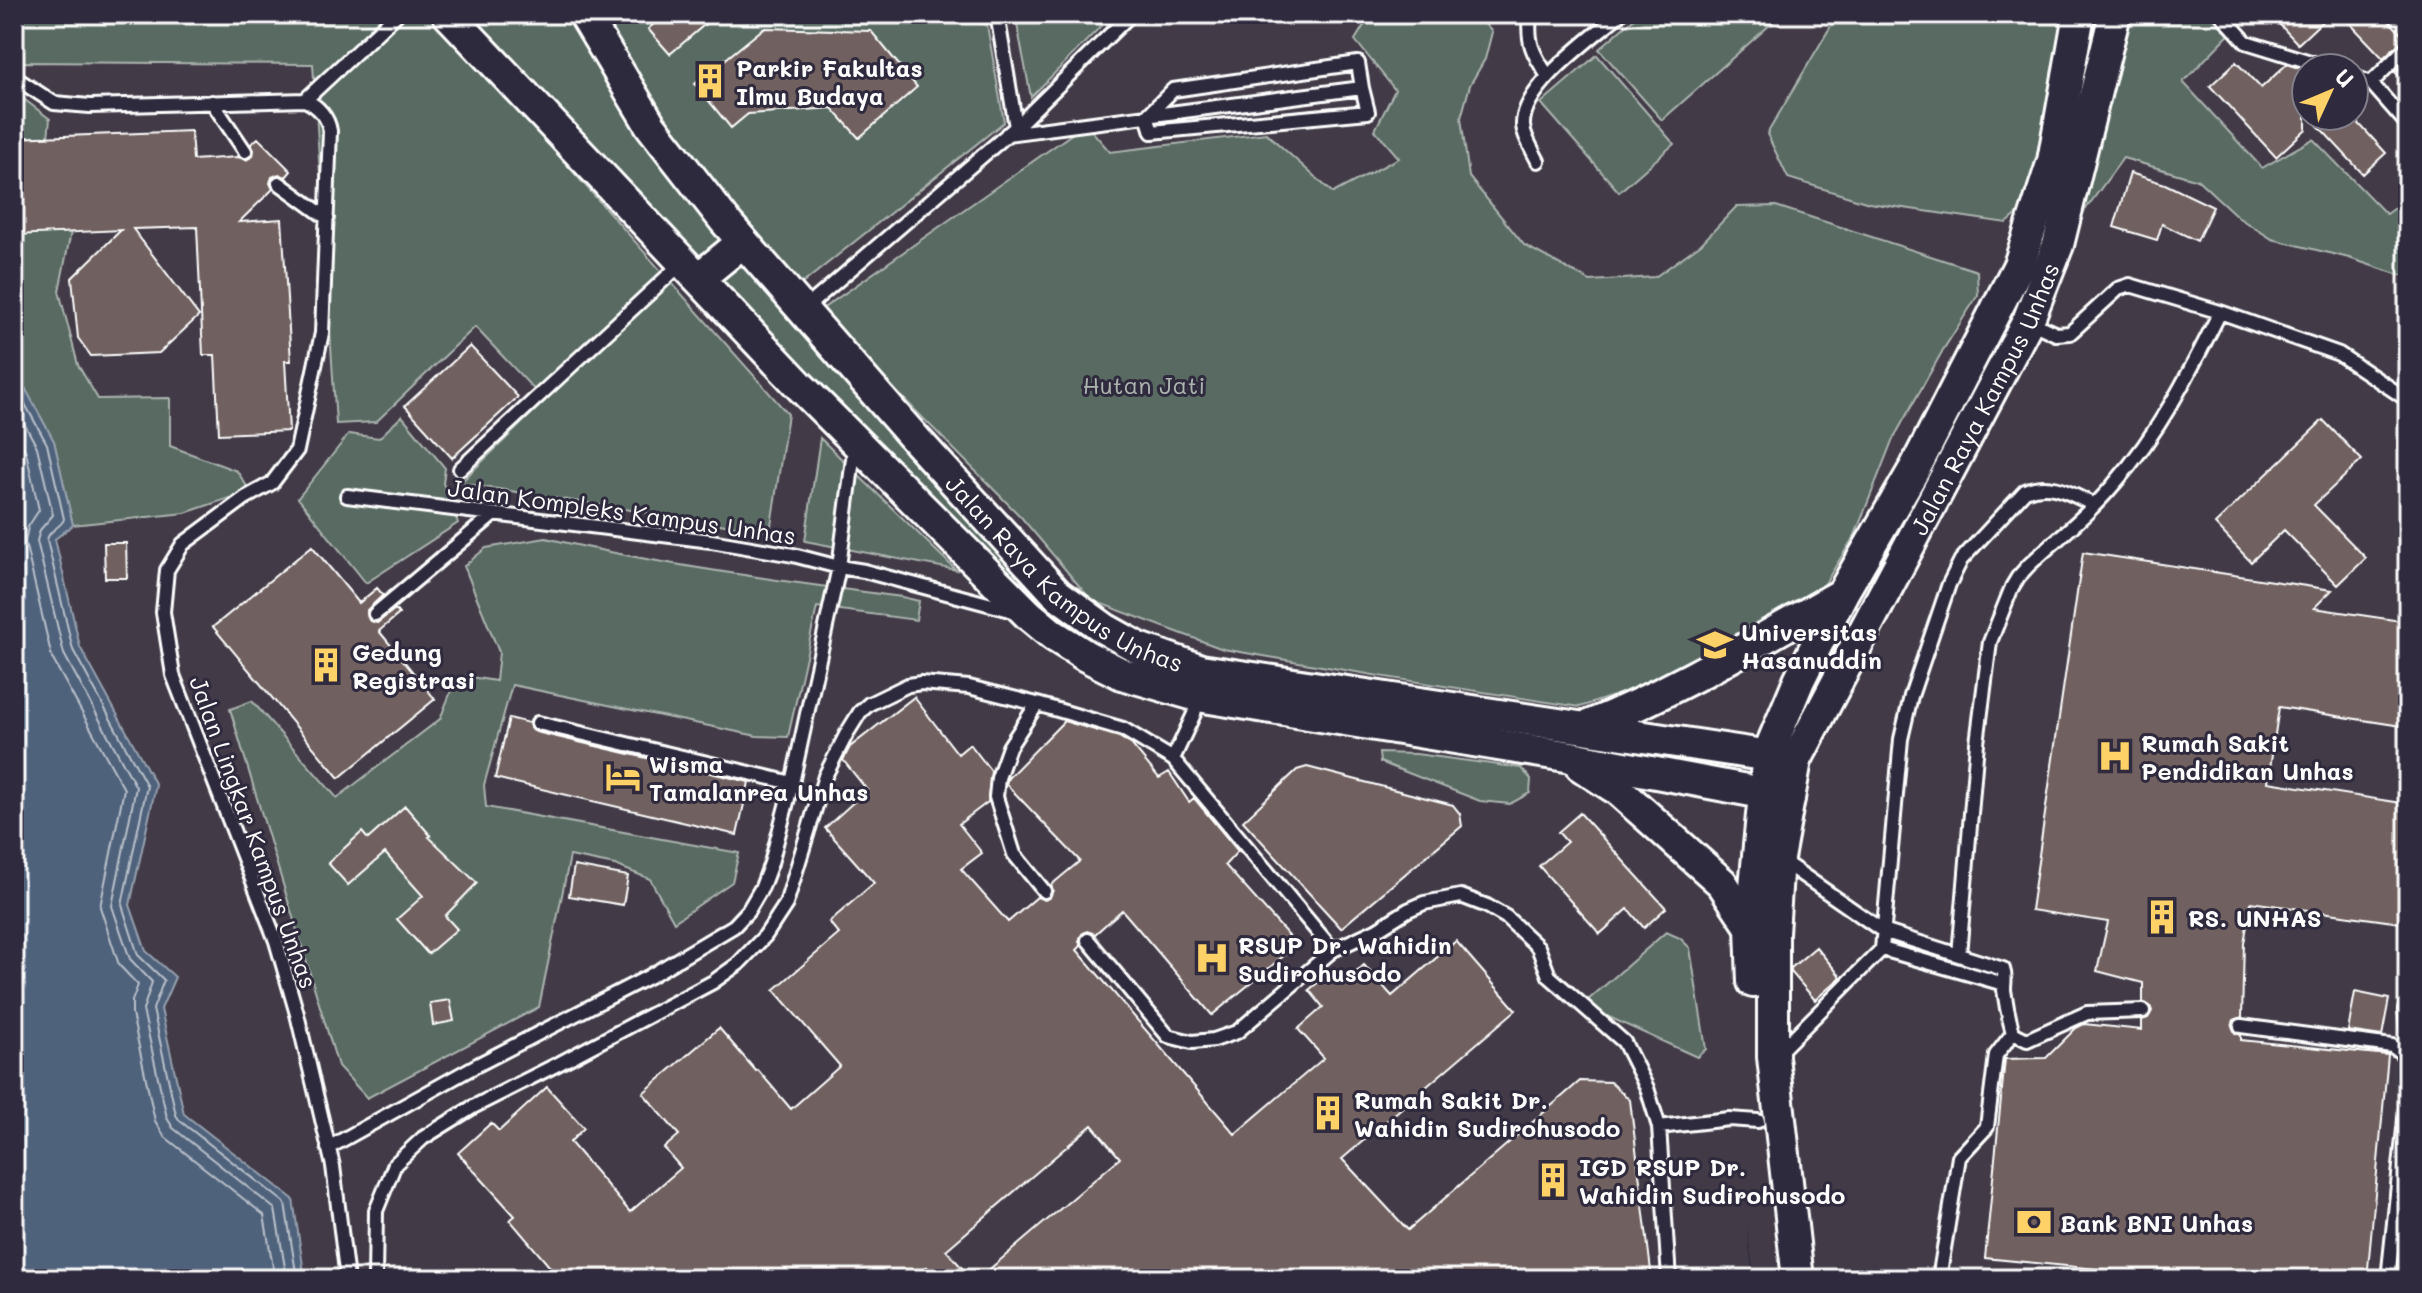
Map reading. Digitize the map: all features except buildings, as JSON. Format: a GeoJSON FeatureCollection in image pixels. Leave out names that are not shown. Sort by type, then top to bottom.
{"type":"FeatureCollection","features":[{"type":"Feature","properties":{"kind":"street","name":"Jalan Raya Kampus Unhas"},"geometry":{"type":"LineString","coordinates":[[448,14],[855,441],[1029,615],[1086,656],[1122,674],[1198,696],[1566,756],[1777,796]]}},
{"type":"Feature","properties":{"kind":"street","name":"Jalan Raya Kampus Unhas"},"geometry":{"type":"LineString","coordinates":[[584,14],[651,126],[743,242],[1057,594],[1105,629],[1139,648],[1201,670],[1782,757]]}},
{"type":"Feature","properties":{"kind":"street","name":"Jalan Raya Kampus Unhas"},"geometry":{"type":"LineString","coordinates":[[1781,1279],[1764,1108],[1751,927],[1799,680],[1842,594],[1915,468],[2019,265],[2053,161],[2079,14]]}},
{"type":"Feature","properties":{"kind":"street","name":"Jalan Raya Kampus Unhas"},"geometry":{"type":"LineString","coordinates":[[1782,757],[2029,318],[2058,245],[2115,14]]}},
{"type":"Feature","properties":{"kind":"street"},"geometry":{"type":"LineString","coordinates":[[691,270],[743,242]]}},
{"type":"Feature","properties":{"kind":"street"},"geometry":{"type":"LineString","coordinates":[[1999,304],[2029,318]]}},
{"type":"Feature","properties":{"kind":"street"},"geometry":{"type":"LineString","coordinates":[[1585,728],[1634,708],[1702,673],[1842,594]]}},
{"type":"Feature","properties":{"kind":"street"},"geometry":{"type":"LineString","coordinates":[[1566,756],[1618,790],[1704,866],[1722,883],[1751,927]]}},
{"type":"Feature","properties":{"kind":"street","name":"Jalan Raya Kampus Unhas"},"geometry":{"type":"LineString","coordinates":[[1777,796],[1773,1057],[1764,1108],[1798,1279]]}},
{"type":"Feature","properties":{"kind":"lane"},"geometry":{"type":"LineString","coordinates":[[305,100],[397,14]]}},
{"type":"Feature","properties":{"kind":"lane"},"geometry":{"type":"LineString","coordinates":[[997,14],[1012,130]]}},
{"type":"Feature","properties":{"kind":"lane"},"geometry":{"type":"LineString","coordinates":[[802,311],[1012,130],[1131,14]]}},
{"type":"Feature","properties":{"kind":"lane"},"geometry":{"type":"LineString","coordinates":[[1530,14],[1528,32],[1533,55],[1548,76]]}},
{"type":"Feature","properties":{"kind":"lane"},"geometry":{"type":"LineString","coordinates":[[1538,161],[1523,126],[1530,99],[1548,76],[1620,14]]}},
{"type":"Feature","properties":{"kind":"lane"},"geometry":{"type":"LineString","coordinates":[[2221,14],[2246,42],[2290,56]]}},
{"type":"Feature","properties":{"kind":"lane"},"geometry":{"type":"LineString","coordinates":[[2408,46],[2371,83],[2408,125]]}},
{"type":"Feature","properties":{"kind":"lane"},"geometry":{"type":"LineString","coordinates":[[1358,63],[1368,112],[1152,132],[1147,116],[1173,90],[1358,63]]}},
{"type":"Feature","properties":{"kind":"lane"},"geometry":{"type":"LineString","coordinates":[[14,77],[54,103],[90,106],[305,100],[321,111],[330,131],[327,218]]}},
{"type":"Feature","properties":{"kind":"lane"},"geometry":{"type":"LineString","coordinates":[[1012,130],[1362,88]]}},
{"type":"Feature","properties":{"kind":"lane"},"geometry":{"type":"LineString","coordinates":[[212,102],[245,151]]}},
{"type":"Feature","properties":{"kind":"lane"},"geometry":{"type":"LineString","coordinates":[[279,183],[327,218]]}},
{"type":"Feature","properties":{"kind":"lane","name":"Jalan Lingkar Kampus Unhas"},"geometry":{"type":"LineString","coordinates":[[327,218],[322,333],[295,455],[272,483],[245,498],[183,544],[170,562],[163,612],[173,675],[276,941],[315,1081],[335,1177],[347,1279]]}},
{"type":"Feature","properties":{"kind":"lane"},"geometry":{"type":"LineString","coordinates":[[460,469],[691,270]]}},
{"type":"Feature","properties":{"kind":"lane"},"geometry":{"type":"LineString","coordinates":[[2029,318],[2056,334],[2070,333],[2118,289],[2130,285],[2220,312],[2339,354],[2408,400]]}},
{"type":"Feature","properties":{"kind":"lane"},"geometry":{"type":"LineString","coordinates":[[1959,955],[1977,743],[1990,642],[2018,577],[2121,476],[2156,428],[2220,312]]}},
{"type":"Feature","properties":{"kind":"lane"},"geometry":{"type":"LineString","coordinates":[[328,1148],[479,1064],[650,976],[734,926],[748,911],[771,863],[792,783],[839,567],[855,441]]}},
{"type":"Feature","properties":{"kind":"lane"},"geometry":{"type":"LineString","coordinates":[[1773,1057],[1882,949],[1901,739],[1911,696],[1957,566],[1966,552],[2025,491],[2036,487],[2054,487],[2094,505]]}},
{"type":"Feature","properties":{"kind":"lane","name":"Jalan Kompleks Kampus Unhas"},"geometry":{"type":"LineString","coordinates":[[347,496],[711,541],[793,555],[1029,615]]}},
{"type":"Feature","properties":{"kind":"lane"},"geometry":{"type":"LineString","coordinates":[[375,614],[493,515]]}},
{"type":"Feature","properties":{"kind":"lane"},"geometry":{"type":"LineString","coordinates":[[375,1279],[376,1211],[395,1164],[423,1138],[473,1107],[713,982],[738,964],[765,936],[786,904],[825,776],[860,712],[908,685],[921,683],[969,687],[1037,704],[1123,729],[1173,759],[1333,950]]}},
{"type":"Feature","properties":{"kind":"lane"},"geometry":{"type":"LineString","coordinates":[[1173,759],[1194,714],[1198,696]]}},
{"type":"Feature","properties":{"kind":"lane"},"geometry":{"type":"LineString","coordinates":[[1037,704],[1009,747],[998,778],[996,797],[1014,854],[1044,891]]}},
{"type":"Feature","properties":{"kind":"lane"},"geometry":{"type":"LineString","coordinates":[[538,723],[792,783]]}},
{"type":"Feature","properties":{"kind":"lane"},"geometry":{"type":"LineString","coordinates":[[1778,858],[1883,931],[2003,969],[2007,1014],[2013,1033],[2027,1040],[2087,1013],[2143,1011]]}},
{"type":"Feature","properties":{"kind":"lane"},"geometry":{"type":"LineString","coordinates":[[1088,940],[1168,1036],[1192,1042],[1214,1040],[1237,1032],[1333,950],[1424,903],[1461,896],[1506,917],[1538,947],[1549,976],[1624,1042],[1647,1088],[1659,1127],[1669,1279]]}},
{"type":"Feature","properties":{"kind":"lane"},"geometry":{"type":"LineString","coordinates":[[1882,949],[2004,984]]}},
{"type":"Feature","properties":{"kind":"lane"},"geometry":{"type":"LineString","coordinates":[[2408,1003],[2405,1010],[2408,1033]]}},
{"type":"Feature","properties":{"kind":"lane"},"geometry":{"type":"LineString","coordinates":[[2241,1026],[2392,1046],[2408,1057]]}},
{"type":"Feature","properties":{"kind":"lane"},"geometry":{"type":"LineString","coordinates":[[1939,1279],[1959,1157],[1987,1127],[1996,1055],[2013,1033]]}},
{"type":"Feature","properties":{"kind":"lane"},"geometry":{"type":"LineString","coordinates":[[2388,1279],[2408,1091]]}},
{"type":"Feature","properties":{"kind":"lane"},"geometry":{"type":"LineString","coordinates":[[1659,1127],[1729,1119],[1764,1108]]}},
{"type":"Feature","properties":{"kind":"shaded area","name":"Universitas Hasanuddin"},"geometry":{"type":"Polygon","coordinates":[[[14,14],[2408,14],[2408,1279],[1755,1279],[1746,1222],[1753,1279],[14,1279],[14,14]]]}},
{"type":"Feature","properties":{"kind":"green space"},"geometry":{"type":"Polygon","coordinates":[[[14,14],[433,14],[788,414],[770,532],[460,483],[545,401],[475,327],[376,422],[336,424],[313,64],[21,62],[14,66],[14,14]]]}},
{"type":"Feature","properties":{"kind":"green space"},"geometry":{"type":"Polygon","coordinates":[[[460,14],[569,14],[647,139],[1107,637],[1103,648],[1065,631],[921,495],[460,14]]]}},
{"type":"Feature","properties":{"kind":"green space"},"geometry":{"type":"Polygon","coordinates":[[[598,14],[936,14],[987,25],[1004,122],[793,291],[713,192],[663,123],[598,14]]]}},
{"type":"Feature","properties":{"kind":"green space"},"geometry":{"type":"Polygon","coordinates":[[[1015,14],[1113,14],[1031,97],[1015,14]]]}},
{"type":"Feature","properties":{"kind":"green space","name":"Hutan Jati"},"geometry":{"type":"Polygon","coordinates":[[[1371,14],[1476,14],[1492,32],[1485,59],[1470,85],[1461,118],[1469,177],[1524,245],[1590,281],[1655,277],[1701,244],[1736,207],[1776,206],[1977,271],[1978,295],[1892,441],[1855,535],[1819,593],[1725,640],[1671,677],[1580,707],[1223,649],[1091,600],[1021,517],[818,312],[1086,124],[1110,152],[1266,133],[1333,193],[1399,158],[1375,130],[1395,90],[1355,40],[1371,14]]]}},
{"type":"Feature","properties":{"kind":"green space"},"geometry":{"type":"Polygon","coordinates":[[[1639,14],[1780,16],[1662,120],[1599,49],[1639,14]]]}},
{"type":"Feature","properties":{"kind":"green space"},"geometry":{"type":"Polygon","coordinates":[[[1838,14],[2065,14],[2060,62],[2027,206],[2007,223],[1869,203],[1788,178],[1767,134],[1838,14]]]}},
{"type":"Feature","properties":{"kind":"green space"},"geometry":{"type":"Polygon","coordinates":[[[2094,14],[2249,14],[2183,82],[2262,168],[2313,139],[2386,214],[2408,198],[2408,275],[2272,239],[2239,218],[2198,180],[2123,158],[2078,220],[2079,103],[2094,14]]]}},
{"type":"Feature","properties":{"kind":"green space"},"geometry":{"type":"Polygon","coordinates":[[[1597,55],[1674,144],[1619,192],[1541,103],[1597,55]]]}},
{"type":"Feature","properties":{"kind":"green space"},"geometry":{"type":"Polygon","coordinates":[[[21,97],[50,119],[48,137],[14,138],[14,98],[21,97]]]}},
{"type":"Feature","properties":{"kind":"green space"},"geometry":{"type":"Polygon","coordinates":[[[71,232],[59,291],[78,365],[98,399],[170,398],[170,446],[237,471],[250,491],[185,513],[73,525],[54,441],[14,368],[14,235],[71,232]]]}},
{"type":"Feature","properties":{"kind":"green space"},"geometry":{"type":"Polygon","coordinates":[[[402,416],[445,468],[443,483],[458,523],[366,583],[298,498],[349,434],[379,438],[402,416]]]}},
{"type":"Feature","properties":{"kind":"green space"},"geometry":{"type":"Polygon","coordinates":[[[820,438],[956,570],[805,541],[820,438]]]}},
{"type":"Feature","properties":{"kind":"green space"},"geometry":{"type":"Polygon","coordinates":[[[546,538],[679,565],[902,597],[919,601],[916,620],[817,607],[788,737],[757,736],[512,685],[484,785],[486,807],[739,853],[732,882],[674,922],[650,879],[615,865],[570,856],[539,1007],[367,1098],[338,1066],[230,709],[252,701],[337,798],[440,719],[450,694],[464,676],[496,681],[499,652],[464,566],[486,548],[546,538]]]}},
{"type":"Feature","properties":{"kind":"green space"},"geometry":{"type":"Polygon","coordinates":[[[1379,753],[1416,754],[1521,768],[1531,779],[1530,793],[1510,804],[1480,801],[1380,762],[1379,753]]]}},
{"type":"Feature","properties":{"kind":"green space"},"geometry":{"type":"Polygon","coordinates":[[[1666,932],[1680,938],[1690,948],[1706,1049],[1697,1057],[1587,1007],[1587,1001],[1666,932]]]}},
{"type":"Feature","properties":{"kind":"water"},"geometry":{"type":"Polygon","coordinates":[[[14,368],[54,441],[73,525],[55,539],[80,647],[156,785],[130,905],[146,951],[175,977],[161,1009],[184,1114],[293,1199],[305,1279],[14,1279],[14,368]]]}},
{"type":"Feature","properties":{"kind":"place","name":"Parkir Fakultas Ilmu Budaya"},"geometry":{"type":"Point","coordinates":[710,81]}},
{"type":"Feature","properties":{"kind":"place","name":"Universitas Hasanuddin"},"geometry":{"type":"Point","coordinates":[1715,645]}},
{"type":"Feature","properties":{"kind":"place","name":"Gedung Registrasi"},"geometry":{"type":"Point","coordinates":[326,665]}},
{"type":"Feature","properties":{"kind":"place","name":"Rumah Sakit Pendidikan Unhas"},"geometry":{"type":"Point","coordinates":[2115,756]}},
{"type":"Feature","properties":{"kind":"place","name":"Wisma Tamalanrea Unhas"},"geometry":{"type":"Point","coordinates":[623,777]}},
{"type":"Feature","properties":{"kind":"place","name":"RS. UNHAS"},"geometry":{"type":"Point","coordinates":[2162,917]}},
{"type":"Feature","properties":{"kind":"place","name":"RSUP Dr. Wahidin Sudirohusodo"},"geometry":{"type":"Point","coordinates":[1212,958]}},
{"type":"Feature","properties":{"kind":"place","name":"Rumah Sakit Dr. Wahidin Sudirohusodo"},"geometry":{"type":"Point","coordinates":[1328,1113]}},
{"type":"Feature","properties":{"kind":"place","name":"IGD RSUP Dr. Wahidin Sudirohusodo"},"geometry":{"type":"Point","coordinates":[1553,1180]}},
{"type":"Feature","properties":{"kind":"place","name":"Bank BNI Unhas"},"geometry":{"type":"Point","coordinates":[2034,1222]}}]}
